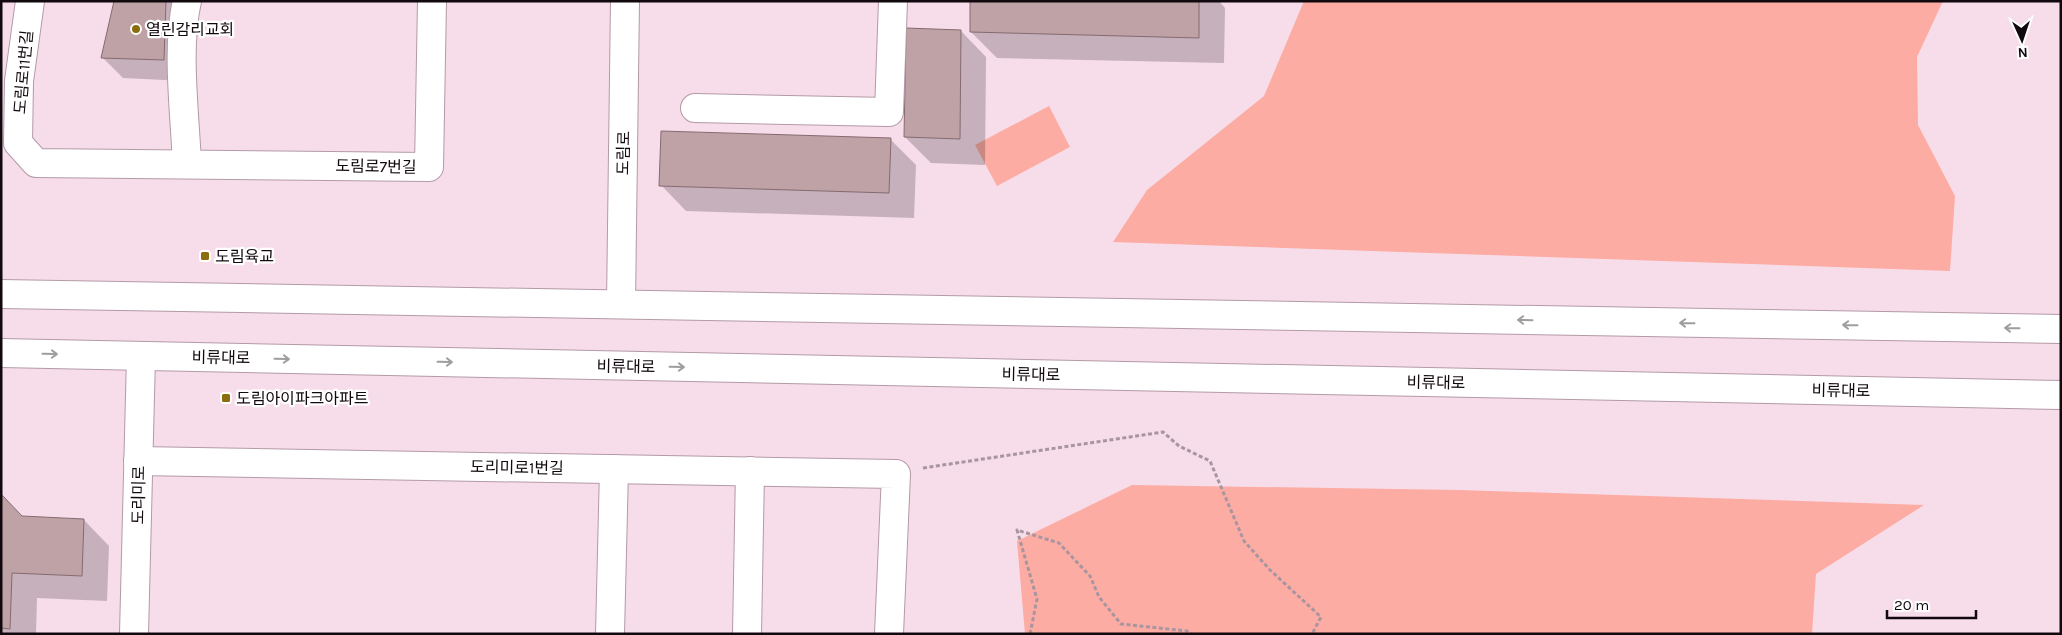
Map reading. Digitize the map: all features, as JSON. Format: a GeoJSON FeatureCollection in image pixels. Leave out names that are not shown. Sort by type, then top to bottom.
{"type":"FeatureCollection","features":[{"type":"Feature","properties":{"kind":"main road","name":"도림로11번길"},"geometry":{"type":"LineString","coordinates":[[18,143],[19,81],[30,1]]}},
{"type":"Feature","properties":{"kind":"main road"},"geometry":{"type":"LineString","coordinates":[[187,1],[184,12],[182,58],[187,164]]}},
{"type":"Feature","properties":{"kind":"main road","name":"도림로7번길"},"geometry":{"type":"LineString","coordinates":[[18,143],[36,163],[429,167],[432,1]]}},
{"type":"Feature","properties":{"kind":"main road","name":"도림로"},"geometry":{"type":"LineString","coordinates":[[621,304],[625,1]]}},
{"type":"Feature","properties":{"kind":"main road"},"geometry":{"type":"LineString","coordinates":[[695,108],[889,112],[893,1]]}},
{"type":"Feature","properties":{"kind":"main road"},"geometry":{"type":"LineString","coordinates":[[1,294],[2061,329]]}},
{"type":"Feature","properties":{"kind":"main road","name":"비류대로"},"geometry":{"type":"LineString","coordinates":[[1,353],[2061,395]]}},
{"type":"Feature","properties":{"kind":"main road","name":"도리미로"},"geometry":{"type":"LineString","coordinates":[[134,634],[141,356]]}},
{"type":"Feature","properties":{"kind":"main road","name":"도리미로1번길"},"geometry":{"type":"LineString","coordinates":[[138,461],[896,474]]}},
{"type":"Feature","properties":{"kind":"main road"},"geometry":{"type":"LineString","coordinates":[[610,634],[614,469]]}},
{"type":"Feature","properties":{"kind":"main road"},"geometry":{"type":"LineString","coordinates":[[747,634],[750,471]]}},
{"type":"Feature","properties":{"kind":"main road"},"geometry":{"type":"LineString","coordinates":[[889,634],[896,474]]}},
{"type":"Feature","properties":{"kind":"path"},"geometry":{"type":"LineString","coordinates":[[896,474],[1163,432],[1179,446],[1210,461],[1227,496],[1233,519],[1244,540],[1270,570],[1321,617],[1312,634]]}},
{"type":"Feature","properties":{"kind":"path"},"geometry":{"type":"LineString","coordinates":[[1030,634],[1037,600],[1017,530],[1059,543],[1090,576],[1099,597],[1121,624],[1187,631],[1191,634]]}},
{"type":"Feature","properties":{"kind":"shaded area"},"geometry":{"type":"Polygon","coordinates":[[[1304,1],[1943,1],[1917,57],[1918,125],[1955,196],[1950,271],[1113,242],[1147,190],[1264,96],[1304,1]]]}},
{"type":"Feature","properties":{"kind":"shaded area"},"geometry":{"type":"Polygon","coordinates":[[[1049,106],[1070,147],[997,186],[975,145],[1049,106]]]}},
{"type":"Feature","properties":{"kind":"shaded area"},"geometry":{"type":"Polygon","coordinates":[[[1132,485],[1459,490],[1924,505],[1816,574],[1812,634],[1025,634],[1017,541],[1132,485]]]}},
{"type":"Feature","properties":{"kind":"building","name":"열린감리교회"},"geometry":{"type":"Polygon","coordinates":[[[114,1],[166,1],[164,60],[101,58],[114,1]]]}},
{"type":"Feature","properties":{"kind":"building"},"geometry":{"type":"Polygon","coordinates":[[[970,1],[1199,1],[1199,38],[970,32],[970,1]]]}},
{"type":"Feature","properties":{"kind":"building"},"geometry":{"type":"Polygon","coordinates":[[[906,28],[961,30],[960,139],[904,137],[906,28]]]}},
{"type":"Feature","properties":{"kind":"building"},"geometry":{"type":"Polygon","coordinates":[[[661,131],[891,138],[889,193],[659,186],[661,131]]]}},
{"type":"Feature","properties":{"kind":"building"},"geometry":{"type":"Polygon","coordinates":[[[1,494],[22,516],[84,519],[82,576],[12,573],[10,629],[1,628],[1,494]]]}},
{"type":"Feature","properties":{"kind":"place","name":"열린감리교회"},"geometry":{"type":"Point","coordinates":[136,29]}},
{"type":"Feature","properties":{"kind":"place","name":"도림육교"},"geometry":{"type":"Point","coordinates":[205,256]}},
{"type":"Feature","properties":{"kind":"place","name":"도림아이파크아파트"},"geometry":{"type":"Point","coordinates":[226,398]}}]}
